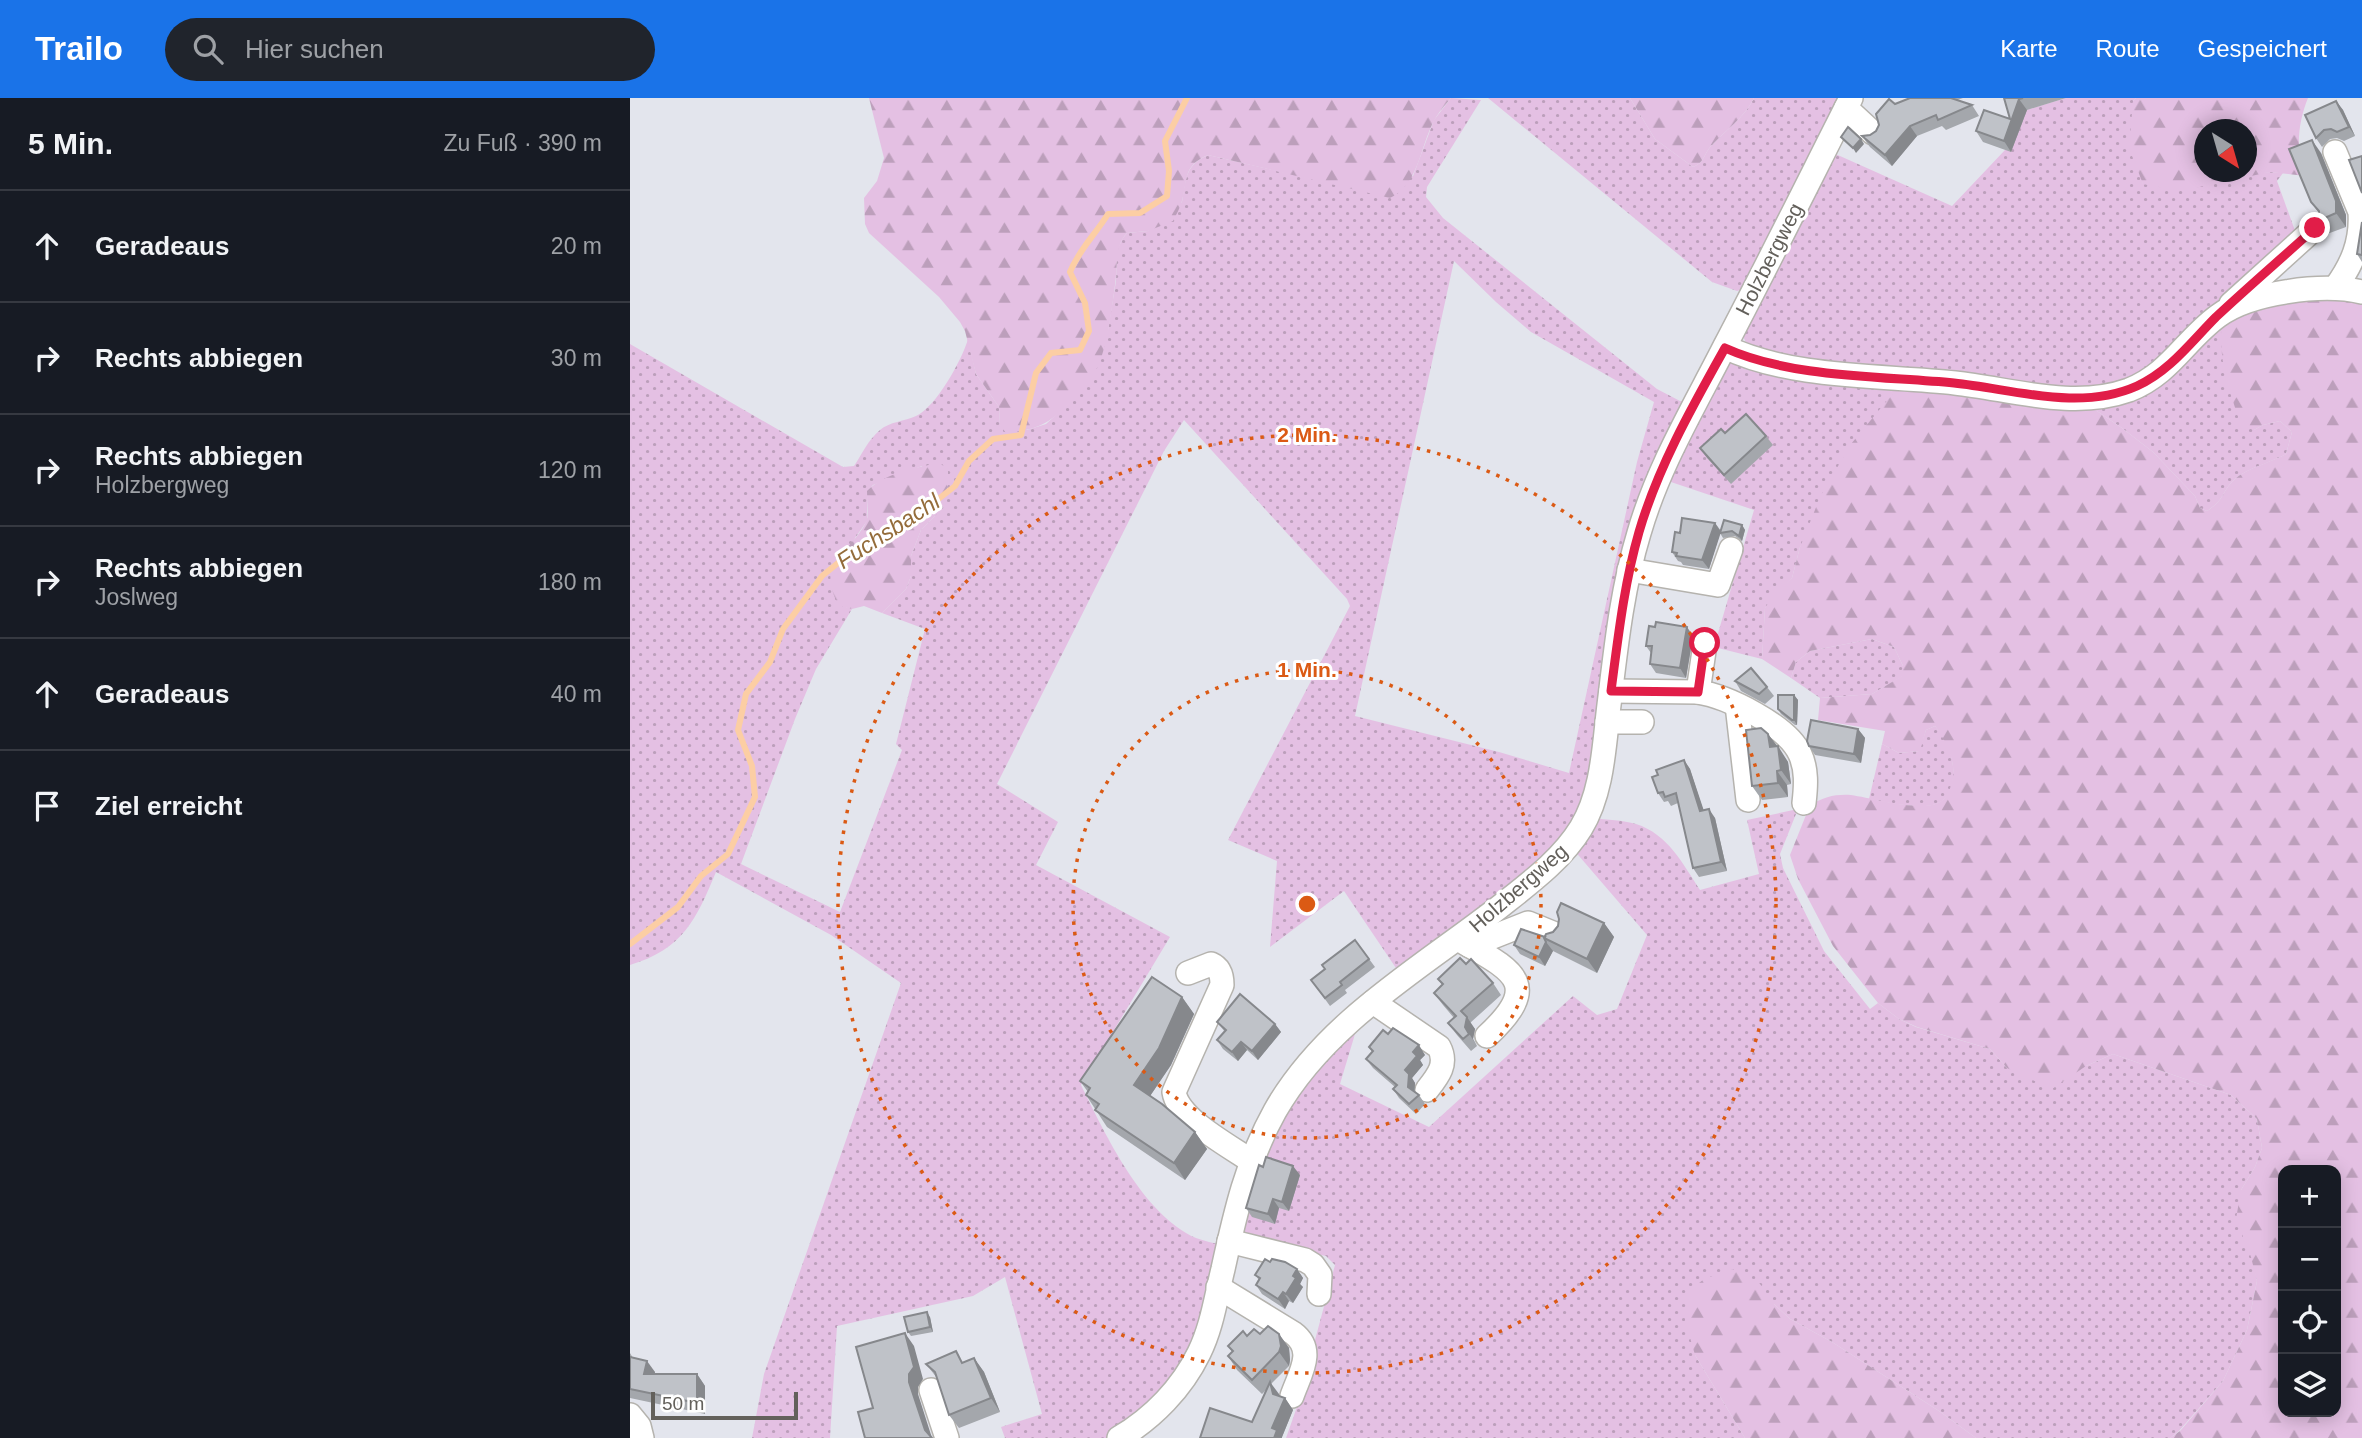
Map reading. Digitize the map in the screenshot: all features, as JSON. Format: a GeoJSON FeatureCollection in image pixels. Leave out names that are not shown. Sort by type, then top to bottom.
{"type":"FeatureCollection","features":[{"type":"Feature","properties":{"kind":"street"},"geometry":{"type":"LineString","coordinates":[[1848,103],[1873,133]]}},
{"type":"Feature","properties":{"kind":"street","name":"Holzbergweg"},"geometry":{"type":"LineString","coordinates":[[1121,1437],[1149,1417],[1191,1368],[1207,1335],[1251,1161],[1272,1115],[1304,1068],[1373,1002],[1464,943],[1545,870],[1578,832],[1588,815],[1597,786],[1629,570],[1653,492],[1686,419],[1725,348],[1848,103]]}},
{"type":"Feature","properties":{"kind":"street"},"geometry":{"type":"LineString","coordinates":[[2335,152],[2361,220],[2356,252],[2349,269],[2335,288]]}},
{"type":"Feature","properties":{"kind":"street"},"geometry":{"type":"LineString","coordinates":[[1725,348],[1746,358],[1783,367],[1958,383],[2042,396],[2089,396],[2126,391],[2165,369],[2217,316],[2315,228]]}},
{"type":"Feature","properties":{"kind":"street"},"geometry":{"type":"LineString","coordinates":[[2217,316],[2238,304],[2299,291],[2335,288],[2362,292]]}},
{"type":"Feature","properties":{"kind":"street"},"geometry":{"type":"LineString","coordinates":[[1629,570],[1718,586],[1731,549]]}},
{"type":"Feature","properties":{"kind":"street"},"geometry":{"type":"LineString","coordinates":[[1698,692],[1705,643]]}},
{"type":"Feature","properties":{"kind":"street"},"geometry":{"type":"LineString","coordinates":[[1611,691],[1698,692],[1737,705],[1778,729],[1795,745],[1800,753],[1805,774],[1804,803]]}},
{"type":"Feature","properties":{"kind":"street"},"geometry":{"type":"LineString","coordinates":[[1737,705],[1748,800]]}},
{"type":"Feature","properties":{"kind":"street"},"geometry":{"type":"LineString","coordinates":[[1607,722],[1642,722]]}},
{"type":"Feature","properties":{"kind":"street"},"geometry":{"type":"LineString","coordinates":[[1464,943],[1528,923],[1555,934]]}},
{"type":"Feature","properties":{"kind":"street"},"geometry":{"type":"LineString","coordinates":[[1464,943],[1507,969],[1516,985],[1516,1001],[1512,1010],[1486,1036]]}},
{"type":"Feature","properties":{"kind":"street"},"geometry":{"type":"LineString","coordinates":[[1188,973],[1211,964],[1217,967],[1222,975],[1222,985],[1174,1092],[1175,1101],[1191,1119],[1251,1161]]}},
{"type":"Feature","properties":{"kind":"street"},"geometry":{"type":"LineString","coordinates":[[1373,1002],[1439,1046],[1443,1055],[1441,1069],[1427,1090]]}},
{"type":"Feature","properties":{"kind":"street"},"geometry":{"type":"LineString","coordinates":[[1229,1241],[1297,1257],[1313,1265],[1321,1279],[1319,1294]]}},
{"type":"Feature","properties":{"kind":"street"},"geometry":{"type":"LineString","coordinates":[[1219,1287],[1303,1341],[1305,1357],[1292,1396]]}},
{"type":"Feature","properties":{"kind":"street"},"geometry":{"type":"LineString","coordinates":[[931,1390],[947,1438]]}},
{"type":"Feature","properties":{"kind":"street"},"geometry":{"type":"LineString","coordinates":[[630,1415],[639,1426],[642,1438]]}},
{"type":"Feature","properties":{"kind":"green space"},"geometry":{"type":"Polygon","coordinates":[[[869,98],[1451,98],[1429,131],[1413,175],[1400,192],[1390,198],[1208,155],[1200,159],[1190,168],[1182,201],[1173,221],[1148,231],[1127,233],[1120,244],[1106,340],[1100,362],[1092,376],[1072,400],[1049,421],[1030,429],[1006,433],[1000,425],[999,407],[976,374],[965,331],[960,322],[939,297],[869,233],[865,224],[864,198],[877,181],[884,158],[869,98]]]}},
{"type":"Feature","properties":{"kind":"green space"},"geometry":{"type":"Polygon","coordinates":[[[1451,98],[1481,100],[1427,187],[1426,197],[1443,218],[1657,389],[1680,401],[1688,401],[1647,490],[1586,801],[1556,849],[1400,974],[1344,891],[1270,947],[1277,861],[1228,840],[1350,606],[1347,599],[1184,420],[1164,451],[997,784],[1058,822],[1036,865],[1170,937],[1081,1085],[1114,1149],[1159,1211],[1177,1227],[1196,1238],[1222,1245],[1186,1365],[1119,1432],[1107,1438],[1005,1438],[1001,1427],[1042,1414],[1005,1277],[973,1296],[837,1326],[830,1438],[752,1438],[764,1374],[901,983],[831,935],[716,872],[702,905],[675,941],[648,958],[630,965],[630,344],[843,467],[854,466],[872,438],[884,427],[916,416],[932,403],[954,370],[968,339],[976,374],[999,407],[1000,425],[1027,430],[1046,424],[1068,404],[1108,330],[1116,281],[1117,250],[1123,238],[1127,233],[1148,231],[1182,202],[1188,174],[1200,159],[1208,155],[1347,187],[1413,176],[1434,120],[1451,98]],[[1454,261],[1355,716],[1499,752],[1569,773],[1637,462],[1654,402],[1531,332],[1454,261]],[[922,466],[873,485],[868,491],[867,521],[855,538],[839,605],[852,609],[816,669],[741,864],[840,912],[902,750],[896,744],[925,629],[882,613],[906,589],[911,576],[911,556],[921,530],[936,515],[922,466]]]}},
{"type":"Feature","properties":{"kind":"green space"},"geometry":{"type":"Polygon","coordinates":[[[1488,98],[1630,98],[1655,139],[1693,167],[1740,118],[1754,98],[1843,98],[1744,289],[1737,291],[1712,282],[1488,98]]]}},
{"type":"Feature","properties":{"kind":"green space"},"geometry":{"type":"Polygon","coordinates":[[[1630,98],[1754,98],[1740,118],[1693,167],[1655,139],[1630,98]]]}},
{"type":"Feature","properties":{"kind":"green space"},"geometry":{"type":"Polygon","coordinates":[[[2066,98],[2136,98],[2133,101],[2143,184],[2194,179],[2194,182],[2257,182],[2257,173],[2283,173],[2277,181],[2298,239],[2151,374],[2088,392],[1784,362],[1747,345],[1743,336],[1831,152],[1952,206],[2005,150],[2023,111],[2066,98]]]}},
{"type":"Feature","properties":{"kind":"green space"},"geometry":{"type":"Polygon","coordinates":[[[2136,98],[2308,98],[2299,137],[2305,176],[2270,172],[2257,175],[2257,119],[2194,119],[2194,182],[2223,182],[2180,191],[2143,184],[2129,148],[2133,101],[2136,98]]]}},
{"type":"Feature","properties":{"kind":"green space"},"geometry":{"type":"Polygon","coordinates":[[[2300,299],[2362,300],[2362,1438],[2170,1438],[2180,1431],[2223,1381],[2247,1330],[2257,1281],[2236,1219],[2241,1190],[2255,1167],[2262,1148],[2257,1119],[2231,1095],[2113,1054],[2086,1066],[2052,1089],[2007,1068],[1990,1049],[1917,1027],[1899,1019],[1878,1003],[1833,946],[1798,879],[1790,855],[1810,805],[1825,798],[1851,795],[1896,804],[1920,806],[1938,803],[1948,794],[1952,781],[1950,752],[1935,726],[1926,730],[1920,751],[1899,753],[1882,744],[1885,731],[1818,720],[1820,698],[1872,694],[1902,676],[1903,666],[1894,647],[1872,639],[1810,651],[1796,662],[1791,678],[1762,659],[1765,608],[1773,595],[1792,578],[1800,547],[1821,495],[1851,444],[1899,386],[2088,405],[2153,452],[2195,496],[2200,508],[2207,511],[2217,504],[2237,477],[2286,454],[2292,432],[2280,421],[2254,430],[2241,425],[2223,361],[2222,323],[2241,312],[2300,299]]]}},
{"type":"Feature","properties":{"kind":"green space"},"geometry":{"type":"Polygon","coordinates":[[[2222,323],[2254,430],[2280,421],[2292,432],[2286,454],[2237,477],[2217,504],[2207,511],[2200,508],[2195,496],[2153,452],[2088,405],[2114,397],[2222,323]]]}},
{"type":"Feature","properties":{"kind":"green space"},"geometry":{"type":"Polygon","coordinates":[[[1732,362],[1899,386],[1800,547],[1792,578],[1765,608],[1762,659],[1714,647],[1754,510],[1665,480],[1724,365],[1732,362]]]}},
{"type":"Feature","properties":{"kind":"green space"},"geometry":{"type":"Polygon","coordinates":[[[940,463],[948,470],[948,486],[936,515],[921,530],[911,556],[911,576],[906,589],[882,613],[864,606],[852,609],[839,606],[832,591],[832,569],[867,521],[867,491],[892,475],[940,463]]]}},
{"type":"Feature","properties":{"kind":"green space"},"geometry":{"type":"Polygon","coordinates":[[[1872,639],[1894,647],[1903,666],[1903,676],[1872,694],[1820,698],[1791,678],[1796,662],[1810,651],[1872,639]]]}},
{"type":"Feature","properties":{"kind":"green space"},"geometry":{"type":"Polygon","coordinates":[[[1935,726],[1944,737],[1953,765],[1952,784],[1944,800],[1921,806],[1869,799],[1882,744],[1899,753],[1919,751],[1926,730],[1935,726]]]}},
{"type":"Feature","properties":{"kind":"green space"},"geometry":{"type":"Polygon","coordinates":[[[1798,809],[1780,854],[1783,868],[1824,951],[1870,1009],[1878,1003],[1899,1019],[1916,1027],[1990,1049],[2007,1068],[2086,1066],[2113,1054],[2231,1095],[2257,1119],[2262,1148],[2255,1167],[2241,1190],[2257,1281],[2247,1330],[2223,1381],[2170,1438],[1976,1438],[1832,1342],[1790,1319],[1774,1304],[1695,1355],[1745,1438],[1286,1438],[1298,1404],[1335,1265],[1326,1256],[1236,1236],[1248,1191],[1286,1104],[1358,1024],[1340,1084],[1429,1127],[1573,996],[1597,1015],[1617,1009],[1647,935],[1573,849],[1593,818],[1631,823],[1657,835],[1674,851],[1700,890],[1759,874],[1747,820],[1798,809]]]}},
{"type":"Feature","properties":{"kind":"green space"},"geometry":{"type":"Polygon","coordinates":[[[1732,1269],[1760,1284],[1774,1304],[1790,1319],[1832,1342],[1976,1438],[1745,1438],[1695,1355],[1685,1320],[1688,1292],[1704,1279],[1732,1269]]]}},
{"type":"Feature","properties":{"kind":"building"},"geometry":{"type":"Polygon","coordinates":[[[1910,98],[1951,98],[1972,105],[1938,120],[1936,115],[1910,126],[1885,155],[1862,136],[1876,131],[1879,125],[1876,114],[1889,99],[1895,104],[1910,98]]]}},
{"type":"Feature","properties":{"kind":"building"},"geometry":{"type":"Polygon","coordinates":[[[2004,98],[2023,98],[2019,99],[2004,141],[1976,131],[1984,110],[2010,119],[2004,98]]]}},
{"type":"Feature","properties":{"kind":"building"},"geometry":{"type":"Polygon","coordinates":[[[2336,101],[2349,127],[2337,132],[2324,130],[2316,138],[2305,115],[2336,101]]]}},
{"type":"Feature","properties":{"kind":"building"},"geometry":{"type":"Polygon","coordinates":[[[1848,127],[1861,139],[1853,148],[1841,137],[1848,127]]]}},
{"type":"Feature","properties":{"kind":"building"},"geometry":{"type":"Polygon","coordinates":[[[2312,140],[2336,201],[2336,213],[2318,221],[2319,211],[2311,202],[2289,149],[2312,140]]]}},
{"type":"Feature","properties":{"kind":"building"},"geometry":{"type":"Polygon","coordinates":[[[2362,156],[2362,193],[2349,160],[2362,156]]]}},
{"type":"Feature","properties":{"kind":"building"},"geometry":{"type":"Polygon","coordinates":[[[2362,222],[2362,255],[2357,254],[2362,222]]]}},
{"type":"Feature","properties":{"kind":"building"},"geometry":{"type":"Polygon","coordinates":[[[1746,414],[1766,436],[1724,475],[1700,448],[1721,429],[1725,433],[1746,414]]]}},
{"type":"Feature","properties":{"kind":"building"},"geometry":{"type":"Polygon","coordinates":[[[1682,518],[1715,523],[1702,560],[1676,556],[1677,553],[1672,552],[1675,532],[1680,533],[1682,518]]]}},
{"type":"Feature","properties":{"kind":"building"},"geometry":{"type":"Polygon","coordinates":[[[1724,520],[1742,525],[1739,536],[1732,531],[1720,533],[1724,520]]]}},
{"type":"Feature","properties":{"kind":"building"},"geometry":{"type":"Polygon","coordinates":[[[1656,622],[1687,627],[1680,668],[1650,664],[1652,646],[1646,646],[1649,626],[1655,627],[1656,622]]]}},
{"type":"Feature","properties":{"kind":"building"},"geometry":{"type":"Polygon","coordinates":[[[1751,668],[1767,687],[1759,694],[1735,681],[1751,668]]]}},
{"type":"Feature","properties":{"kind":"building"},"geometry":{"type":"Polygon","coordinates":[[[1778,695],[1794,695],[1794,720],[1778,709],[1778,695]]]}},
{"type":"Feature","properties":{"kind":"building"},"geometry":{"type":"Polygon","coordinates":[[[1811,720],[1858,729],[1854,754],[1809,746],[1807,741],[1811,720]]]}},
{"type":"Feature","properties":{"kind":"building"},"geometry":{"type":"Polygon","coordinates":[[[1761,728],[1768,734],[1770,747],[1778,746],[1781,770],[1777,771],[1778,783],[1752,786],[1746,730],[1761,728]]]}},
{"type":"Feature","properties":{"kind":"building"},"geometry":{"type":"Polygon","coordinates":[[[1684,760],[1700,811],[1709,809],[1721,862],[1693,868],[1676,793],[1665,797],[1663,792],[1658,793],[1652,777],[1658,775],[1656,770],[1684,760]]]}},
{"type":"Feature","properties":{"kind":"building"},"geometry":{"type":"Polygon","coordinates":[[[1561,903],[1604,923],[1587,959],[1544,938],[1558,926],[1557,912],[1561,903]]]}},
{"type":"Feature","properties":{"kind":"building"},"geometry":{"type":"Polygon","coordinates":[[[1521,929],[1545,937],[1546,942],[1539,957],[1514,945],[1521,929]]]}},
{"type":"Feature","properties":{"kind":"building"},"geometry":{"type":"Polygon","coordinates":[[[1355,940],[1369,959],[1325,998],[1311,980],[1325,969],[1322,965],[1355,940]]]}},
{"type":"Feature","properties":{"kind":"building"},"geometry":{"type":"Polygon","coordinates":[[[1460,958],[1466,964],[1471,959],[1493,983],[1461,1011],[1467,1017],[1465,1027],[1469,1034],[1463,1039],[1448,1023],[1456,1016],[1434,993],[1443,984],[1438,979],[1460,958]]]}},
{"type":"Feature","properties":{"kind":"building"},"geometry":{"type":"Polygon","coordinates":[[[1152,977],[1182,997],[1159,1048],[1134,1085],[1195,1132],[1174,1163],[1095,1110],[1099,1104],[1086,1095],[1090,1088],[1080,1081],[1152,977]]]}},
{"type":"Feature","properties":{"kind":"building"},"geometry":{"type":"Polygon","coordinates":[[[1240,994],[1275,1024],[1252,1051],[1241,1042],[1232,1052],[1217,1040],[1226,1030],[1217,1022],[1240,994]]]}},
{"type":"Feature","properties":{"kind":"building"},"geometry":{"type":"Polygon","coordinates":[[[1393,1028],[1419,1045],[1413,1052],[1417,1056],[1405,1070],[1409,1074],[1408,1087],[1419,1095],[1409,1104],[1393,1089],[1397,1085],[1366,1059],[1373,1051],[1369,1047],[1383,1030],[1388,1034],[1393,1028]]]}},
{"type":"Feature","properties":{"kind":"building"},"geometry":{"type":"Polygon","coordinates":[[[1266,1157],[1293,1166],[1282,1202],[1273,1199],[1268,1214],[1246,1208],[1259,1165],[1263,1167],[1266,1157]]]}},
{"type":"Feature","properties":{"kind":"building"},"geometry":{"type":"Polygon","coordinates":[[[1265,1259],[1270,1262],[1272,1259],[1285,1262],[1297,1269],[1293,1276],[1296,1278],[1286,1294],[1283,1292],[1278,1299],[1256,1285],[1260,1278],[1255,1275],[1265,1259]]]}},
{"type":"Feature","properties":{"kind":"building"},"geometry":{"type":"Polygon","coordinates":[[[927,1312],[930,1327],[908,1332],[904,1317],[927,1312]]]}},
{"type":"Feature","properties":{"kind":"building"},"geometry":{"type":"Polygon","coordinates":[[[1268,1326],[1279,1334],[1281,1346],[1279,1352],[1252,1380],[1228,1356],[1233,1351],[1228,1346],[1243,1331],[1247,1336],[1254,1329],[1260,1334],[1268,1326]]]}},
{"type":"Feature","properties":{"kind":"building"},"geometry":{"type":"Polygon","coordinates":[[[905,1333],[914,1367],[909,1374],[909,1382],[925,1430],[932,1438],[865,1438],[858,1412],[873,1408],[856,1347],[905,1333]]]}},
{"type":"Feature","properties":{"kind":"building"},"geometry":{"type":"Polygon","coordinates":[[[956,1351],[962,1363],[974,1358],[991,1398],[949,1415],[935,1372],[926,1364],[956,1351]]]}},
{"type":"Feature","properties":{"kind":"building"},"geometry":{"type":"Polygon","coordinates":[[[630,1357],[647,1361],[644,1374],[697,1374],[697,1403],[630,1389],[630,1357]]]}},
{"type":"Feature","properties":{"kind":"building"},"geometry":{"type":"Polygon","coordinates":[[[1270,1382],[1273,1394],[1285,1398],[1272,1428],[1277,1430],[1274,1438],[1200,1438],[1210,1408],[1252,1422],[1270,1382]]]}},
{"type":"Feature","properties":{"kind":"waterway","name":"Fuchsbachl"},"geometry":{"type":"LineString","coordinates":[[630,944],[678,907],[701,876],[728,854],[755,797],[752,766],[738,730],[746,694],[770,662],[783,629],[822,576],[854,550],[904,526],[955,486],[969,461],[993,439],[1021,435],[1036,373],[1051,353],[1080,350],[1089,331],[1085,303],[1070,272],[1108,214],[1140,213],[1167,196],[1169,171],[1165,141],[1187,98]]}},
{"type":"Feature","properties":{"kind":"route"},"geometry":{"type":"LineString","coordinates":[[1705,643],[1698,692],[1611,691],[1628,577],[1639,531],[1653,492],[1686,419],[1725,348],[1746,358],[1783,367],[1958,383],[2042,396],[2069,398],[2126,391],[2165,369],[2217,316],[2315,228]]}}]}
